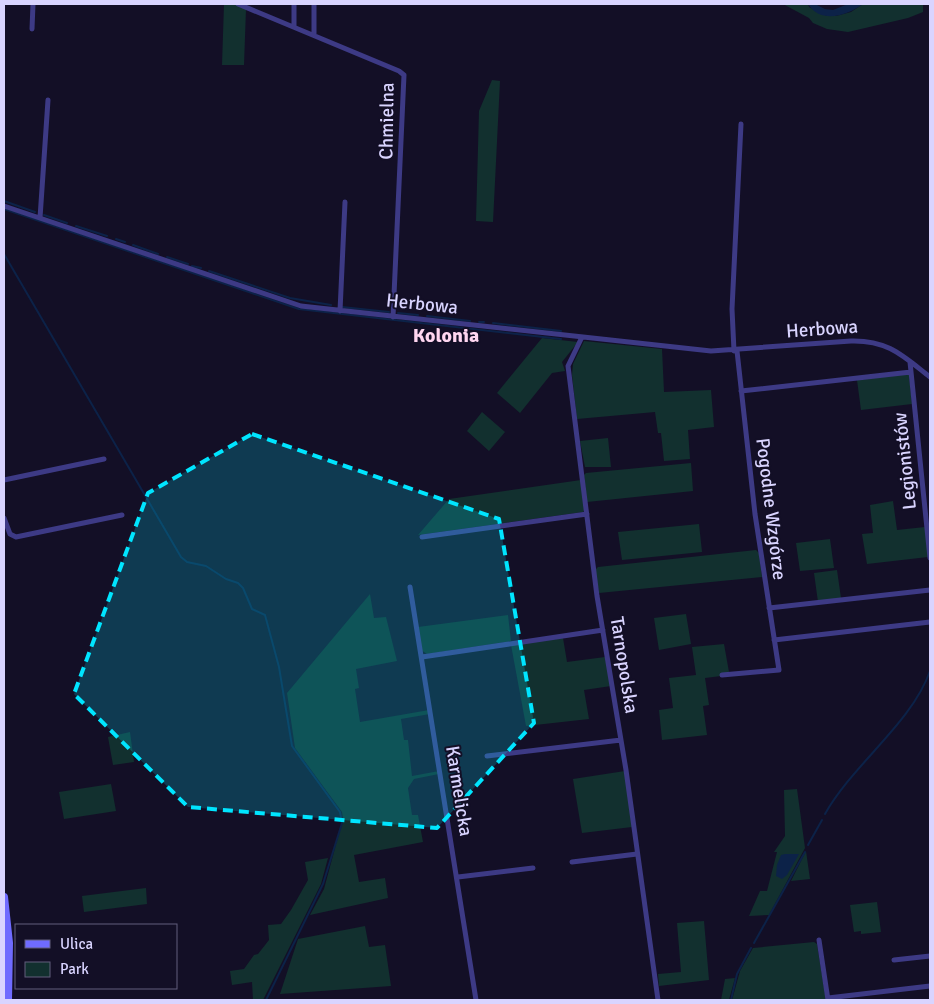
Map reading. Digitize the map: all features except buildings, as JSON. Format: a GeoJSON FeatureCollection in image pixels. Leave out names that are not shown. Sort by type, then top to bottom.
{"type":"FeatureCollection","features":[{"type":"Feature","properties":{"kind":"street"},"geometry":{"type":"LineString","coordinates":[[32,29],[33,4]]}},
{"type":"Feature","properties":{"kind":"street","name":"Chmielna"},"geometry":{"type":"LineString","coordinates":[[238,4],[399,71],[404,75],[393,317]]}},
{"type":"Feature","properties":{"kind":"street"},"geometry":{"type":"LineString","coordinates":[[294,4],[294,27]]}},
{"type":"Feature","properties":{"kind":"street"},"geometry":{"type":"LineString","coordinates":[[314,4],[314,35]]}},
{"type":"Feature","properties":{"kind":"street"},"geometry":{"type":"LineString","coordinates":[[40,218],[48,100]]}},
{"type":"Feature","properties":{"kind":"street","name":"Pogodne Wzgórze"},"geometry":{"type":"LineString","coordinates":[[722,675],[779,670],[755,514],[742,391],[735,351],[732,309],[741,124]]}},
{"type":"Feature","properties":{"kind":"street"},"geometry":{"type":"LineString","coordinates":[[340,311],[345,202]]}},
{"type":"Feature","properties":{"kind":"street","name":"Herbowa"},"geometry":{"type":"LineString","coordinates":[[4,206],[290,303],[340,311],[711,352],[864,341],[884,344],[930,377]]}},
{"type":"Feature","properties":{"kind":"street","name":"Tarnopolska"},"geometry":{"type":"LineString","coordinates":[[582,337],[568,366],[603,630],[622,740],[658,1000]]}},
{"type":"Feature","properties":{"kind":"street","name":"Legionistów"},"geometry":{"type":"LineString","coordinates":[[910,362],[930,558]]}},
{"type":"Feature","properties":{"kind":"street"},"geometry":{"type":"LineString","coordinates":[[742,391],[911,372]]}},
{"type":"Feature","properties":{"kind":"street"},"geometry":{"type":"LineString","coordinates":[[4,480],[104,459]]}},
{"type":"Feature","properties":{"kind":"street"},"geometry":{"type":"LineString","coordinates":[[422,537],[588,514]]}},
{"type":"Feature","properties":{"kind":"street"},"geometry":{"type":"LineString","coordinates":[[4,518],[10,534],[16,537],[122,515]]}},
{"type":"Feature","properties":{"kind":"street","name":"Karmelicka"},"geometry":{"type":"LineString","coordinates":[[410,587],[458,877],[476,1000]]}},
{"type":"Feature","properties":{"kind":"street"},"geometry":{"type":"LineString","coordinates":[[769,608],[930,590]]}},
{"type":"Feature","properties":{"kind":"street"},"geometry":{"type":"LineString","coordinates":[[774,640],[930,622]]}},
{"type":"Feature","properties":{"kind":"street"},"geometry":{"type":"LineString","coordinates":[[422,657],[603,630]]}},
{"type":"Feature","properties":{"kind":"street"},"geometry":{"type":"LineString","coordinates":[[487,756],[622,740]]}},
{"type":"Feature","properties":{"kind":"street"},"geometry":{"type":"LineString","coordinates":[[572,862],[637,854]]}},
{"type":"Feature","properties":{"kind":"street"},"geometry":{"type":"LineString","coordinates":[[458,877],[533,868]]}},
{"type":"Feature","properties":{"kind":"street"},"geometry":{"type":"LineString","coordinates":[[4,896],[8,943],[8,1000]]}},
{"type":"Feature","properties":{"kind":"street"},"geometry":{"type":"LineString","coordinates":[[819,940],[828,999],[930,986]]}},
{"type":"Feature","properties":{"kind":"street"},"geometry":{"type":"LineString","coordinates":[[894,960],[930,956]]}},
{"type":"Feature","properties":{"kind":"highlighted area"},"geometry":{"type":"Polygon","coordinates":[[[252,434],[499,519],[534,723],[437,828],[188,807],[74,694],[148,493],[252,434]]]}},
{"type":"Feature","properties":{"kind":"green space"},"geometry":{"type":"Polygon","coordinates":[[[224,4],[233,4],[246,9],[244,65],[222,65],[224,4]]]}},
{"type":"Feature","properties":{"kind":"green space"},"geometry":{"type":"Polygon","coordinates":[[[783,4],[808,4],[809,7],[827,16],[851,12],[863,4],[923,4],[923,12],[908,18],[848,32],[827,29],[813,23],[809,18],[783,4]]]}},
{"type":"Feature","properties":{"kind":"green space"},"geometry":{"type":"Polygon","coordinates":[[[492,80],[500,81],[493,222],[476,221],[479,111],[492,80]]]}},
{"type":"Feature","properties":{"kind":"green space"},"geometry":{"type":"Polygon","coordinates":[[[542,338],[578,342],[562,362],[565,371],[552,373],[520,413],[497,393],[542,338]]]}},
{"type":"Feature","properties":{"kind":"green space"},"geometry":{"type":"Polygon","coordinates":[[[584,341],[662,349],[664,392],[711,390],[714,427],[688,430],[690,459],[664,461],[661,433],[658,433],[655,412],[577,419],[572,375],[573,364],[584,341]]]}},
{"type":"Feature","properties":{"kind":"green space"},"geometry":{"type":"Polygon","coordinates":[[[909,374],[912,404],[861,410],[857,380],[909,374]]]}},
{"type":"Feature","properties":{"kind":"green space"},"geometry":{"type":"Polygon","coordinates":[[[482,412],[505,432],[489,451],[467,431],[482,412]]]}},
{"type":"Feature","properties":{"kind":"green space"},"geometry":{"type":"Polygon","coordinates":[[[608,438],[611,467],[585,467],[580,441],[608,438]]]}},
{"type":"Feature","properties":{"kind":"green space"},"geometry":{"type":"Polygon","coordinates":[[[691,463],[693,491],[587,502],[584,475],[586,473],[691,463]]]}},
{"type":"Feature","properties":{"kind":"green space"},"geometry":{"type":"Polygon","coordinates":[[[581,480],[585,509],[583,512],[418,535],[449,499],[581,480]]]}},
{"type":"Feature","properties":{"kind":"green space"},"geometry":{"type":"Polygon","coordinates":[[[893,501],[897,530],[925,527],[928,557],[867,564],[862,534],[873,533],[870,505],[893,501]]]}},
{"type":"Feature","properties":{"kind":"green space"},"geometry":{"type":"Polygon","coordinates":[[[699,524],[702,552],[622,560],[618,532],[699,524]]]}},
{"type":"Feature","properties":{"kind":"green space"},"geometry":{"type":"Polygon","coordinates":[[[830,539],[834,568],[800,571],[796,543],[830,539]]]}},
{"type":"Feature","properties":{"kind":"green space"},"geometry":{"type":"Polygon","coordinates":[[[756,550],[759,553],[762,577],[599,593],[595,570],[598,567],[756,550]]]}},
{"type":"Feature","properties":{"kind":"green space"},"geometry":{"type":"Polygon","coordinates":[[[837,570],[841,598],[818,602],[814,573],[837,570]]]}},
{"type":"Feature","properties":{"kind":"green space"},"geometry":{"type":"Polygon","coordinates":[[[370,594],[374,618],[386,617],[397,661],[356,669],[359,688],[355,689],[360,722],[429,710],[430,714],[401,719],[404,740],[408,740],[412,776],[439,771],[439,774],[414,779],[408,788],[412,815],[418,815],[423,842],[354,855],[359,882],[385,878],[388,898],[310,915],[324,889],[343,818],[342,812],[295,748],[287,693],[370,594]]]}},
{"type":"Feature","properties":{"kind":"green space"},"geometry":{"type":"Polygon","coordinates":[[[686,614],[691,644],[659,650],[654,618],[686,614]]]}},
{"type":"Feature","properties":{"kind":"green space"},"geometry":{"type":"Polygon","coordinates":[[[508,615],[511,641],[427,654],[421,650],[418,627],[508,615]]]}},
{"type":"Feature","properties":{"kind":"green space"},"geometry":{"type":"Polygon","coordinates":[[[563,638],[567,662],[605,657],[611,686],[584,690],[589,719],[526,726],[511,645],[563,638]]]}},
{"type":"Feature","properties":{"kind":"green space"},"geometry":{"type":"Polygon","coordinates":[[[724,644],[729,672],[721,676],[705,678],[709,705],[703,706],[707,735],[662,740],[659,710],[673,708],[669,678],[696,675],[692,647],[724,644]]]}},
{"type":"Feature","properties":{"kind":"green space"},"geometry":{"type":"Polygon","coordinates":[[[130,732],[134,762],[113,765],[108,737],[130,732]]]}},
{"type":"Feature","properties":{"kind":"green space"},"geometry":{"type":"Polygon","coordinates":[[[625,771],[632,827],[582,833],[573,779],[625,771]]]}},
{"type":"Feature","properties":{"kind":"green space"},"geometry":{"type":"Polygon","coordinates":[[[111,784],[116,811],[64,819],[59,792],[111,784]]]}},
{"type":"Feature","properties":{"kind":"green space"},"geometry":{"type":"Polygon","coordinates":[[[797,789],[805,848],[769,915],[749,916],[760,891],[767,891],[777,852],[774,852],[785,836],[784,790],[797,789]]]}},
{"type":"Feature","properties":{"kind":"green space"},"geometry":{"type":"Polygon","coordinates":[[[806,851],[810,879],[791,881],[806,851]]]}},
{"type":"Feature","properties":{"kind":"green space"},"geometry":{"type":"Polygon","coordinates":[[[328,858],[321,884],[263,1000],[253,1000],[252,982],[232,985],[230,971],[244,969],[254,955],[258,954],[269,940],[268,925],[281,924],[291,910],[308,880],[305,862],[328,858]]]}},
{"type":"Feature","properties":{"kind":"green space"},"geometry":{"type":"Polygon","coordinates":[[[146,888],[147,904],[84,912],[82,896],[146,888]]]}},
{"type":"Feature","properties":{"kind":"green space"},"geometry":{"type":"Polygon","coordinates":[[[877,902],[881,932],[861,934],[861,931],[854,932],[850,905],[877,902]]]}},
{"type":"Feature","properties":{"kind":"green space"},"geometry":{"type":"Polygon","coordinates":[[[704,921],[709,980],[659,986],[658,974],[681,972],[677,923],[704,921]]]}},
{"type":"Feature","properties":{"kind":"green space"},"geometry":{"type":"Polygon","coordinates":[[[365,926],[369,947],[385,945],[391,986],[280,994],[298,939],[365,926]]]}},
{"type":"Feature","properties":{"kind":"green space"},"geometry":{"type":"Polygon","coordinates":[[[814,942],[817,944],[826,1000],[732,1000],[740,971],[753,948],[814,942]]]}},
{"type":"Feature","properties":{"kind":"green space"},"geometry":{"type":"Polygon","coordinates":[[[735,978],[729,1000],[721,1000],[725,979],[735,978]]]}},
{"type":"Feature","properties":{"kind":"water"},"geometry":{"type":"Polygon","coordinates":[[[808,4],[815,4],[825,9],[833,10],[848,4],[863,4],[850,12],[827,16],[813,10],[808,4]]]}},
{"type":"Feature","properties":{"kind":"water"},"geometry":{"type":"Polygon","coordinates":[[[799,854],[787,875],[782,879],[776,876],[777,865],[781,855],[799,854]]]}},
{"type":"Feature","properties":{"kind":"waterway"},"geometry":{"type":"LineString","coordinates":[[4,201],[35,212]]}},
{"type":"Feature","properties":{"kind":"waterway"},"geometry":{"type":"LineString","coordinates":[[4,209],[299,309],[561,339]]}},
{"type":"Feature","properties":{"kind":"waterway"},"geometry":{"type":"LineString","coordinates":[[44,215],[67,223]]}},
{"type":"Feature","properties":{"kind":"waterway"},"geometry":{"type":"LineString","coordinates":[[76,226],[107,236]]}},
{"type":"Feature","properties":{"kind":"waterway"},"geometry":{"type":"LineString","coordinates":[[116,239],[125,242]]}},
{"type":"Feature","properties":{"kind":"waterway"},"geometry":{"type":"LineString","coordinates":[[133,245],[158,254]]}},
{"type":"Feature","properties":{"kind":"waterway"},"geometry":{"type":"LineString","coordinates":[[4,254],[181,557],[187,562],[206,566],[226,579],[238,583],[243,588],[252,609],[265,615],[279,667],[292,746],[340,812],[342,823],[323,884],[266,1000]]}},
{"type":"Feature","properties":{"kind":"waterway"},"geometry":{"type":"LineString","coordinates":[[167,257],[188,264]]}},
{"type":"Feature","properties":{"kind":"waterway"},"geometry":{"type":"LineString","coordinates":[[192,266],[201,268]]}},
{"type":"Feature","properties":{"kind":"waterway"},"geometry":{"type":"LineString","coordinates":[[209,271],[290,298],[331,305]]}},
{"type":"Feature","properties":{"kind":"waterway"},"geometry":{"type":"LineString","coordinates":[[342,307],[389,312]]}},
{"type":"Feature","properties":{"kind":"waterway"},"geometry":{"type":"LineString","coordinates":[[398,313],[418,315]]}},
{"type":"Feature","properties":{"kind":"waterway"},"geometry":{"type":"LineString","coordinates":[[427,316],[470,321]]}},
{"type":"Feature","properties":{"kind":"waterway"},"geometry":{"type":"LineString","coordinates":[[479,322],[484,322]]}},
{"type":"Feature","properties":{"kind":"waterway"},"geometry":{"type":"LineString","coordinates":[[493,323],[561,331]]}},
{"type":"Feature","properties":{"kind":"waterway"},"geometry":{"type":"LineString","coordinates":[[825,814],[837,795],[910,709],[930,671]]}},
{"type":"Feature","properties":{"kind":"waterway"},"geometry":{"type":"LineString","coordinates":[[808,845],[822,820]]}},
{"type":"Feature","properties":{"kind":"waterway"},"geometry":{"type":"LineString","coordinates":[[754,943],[805,852]]}},
{"type":"Feature","properties":{"kind":"waterway"},"geometry":{"type":"LineString","coordinates":[[731,1000],[737,974],[751,948]]}},
{"type":"Feature","properties":{"kind":"district","name":"Kolonia"},"geometry":{"type":"Point","coordinates":[446,335]}}]}
